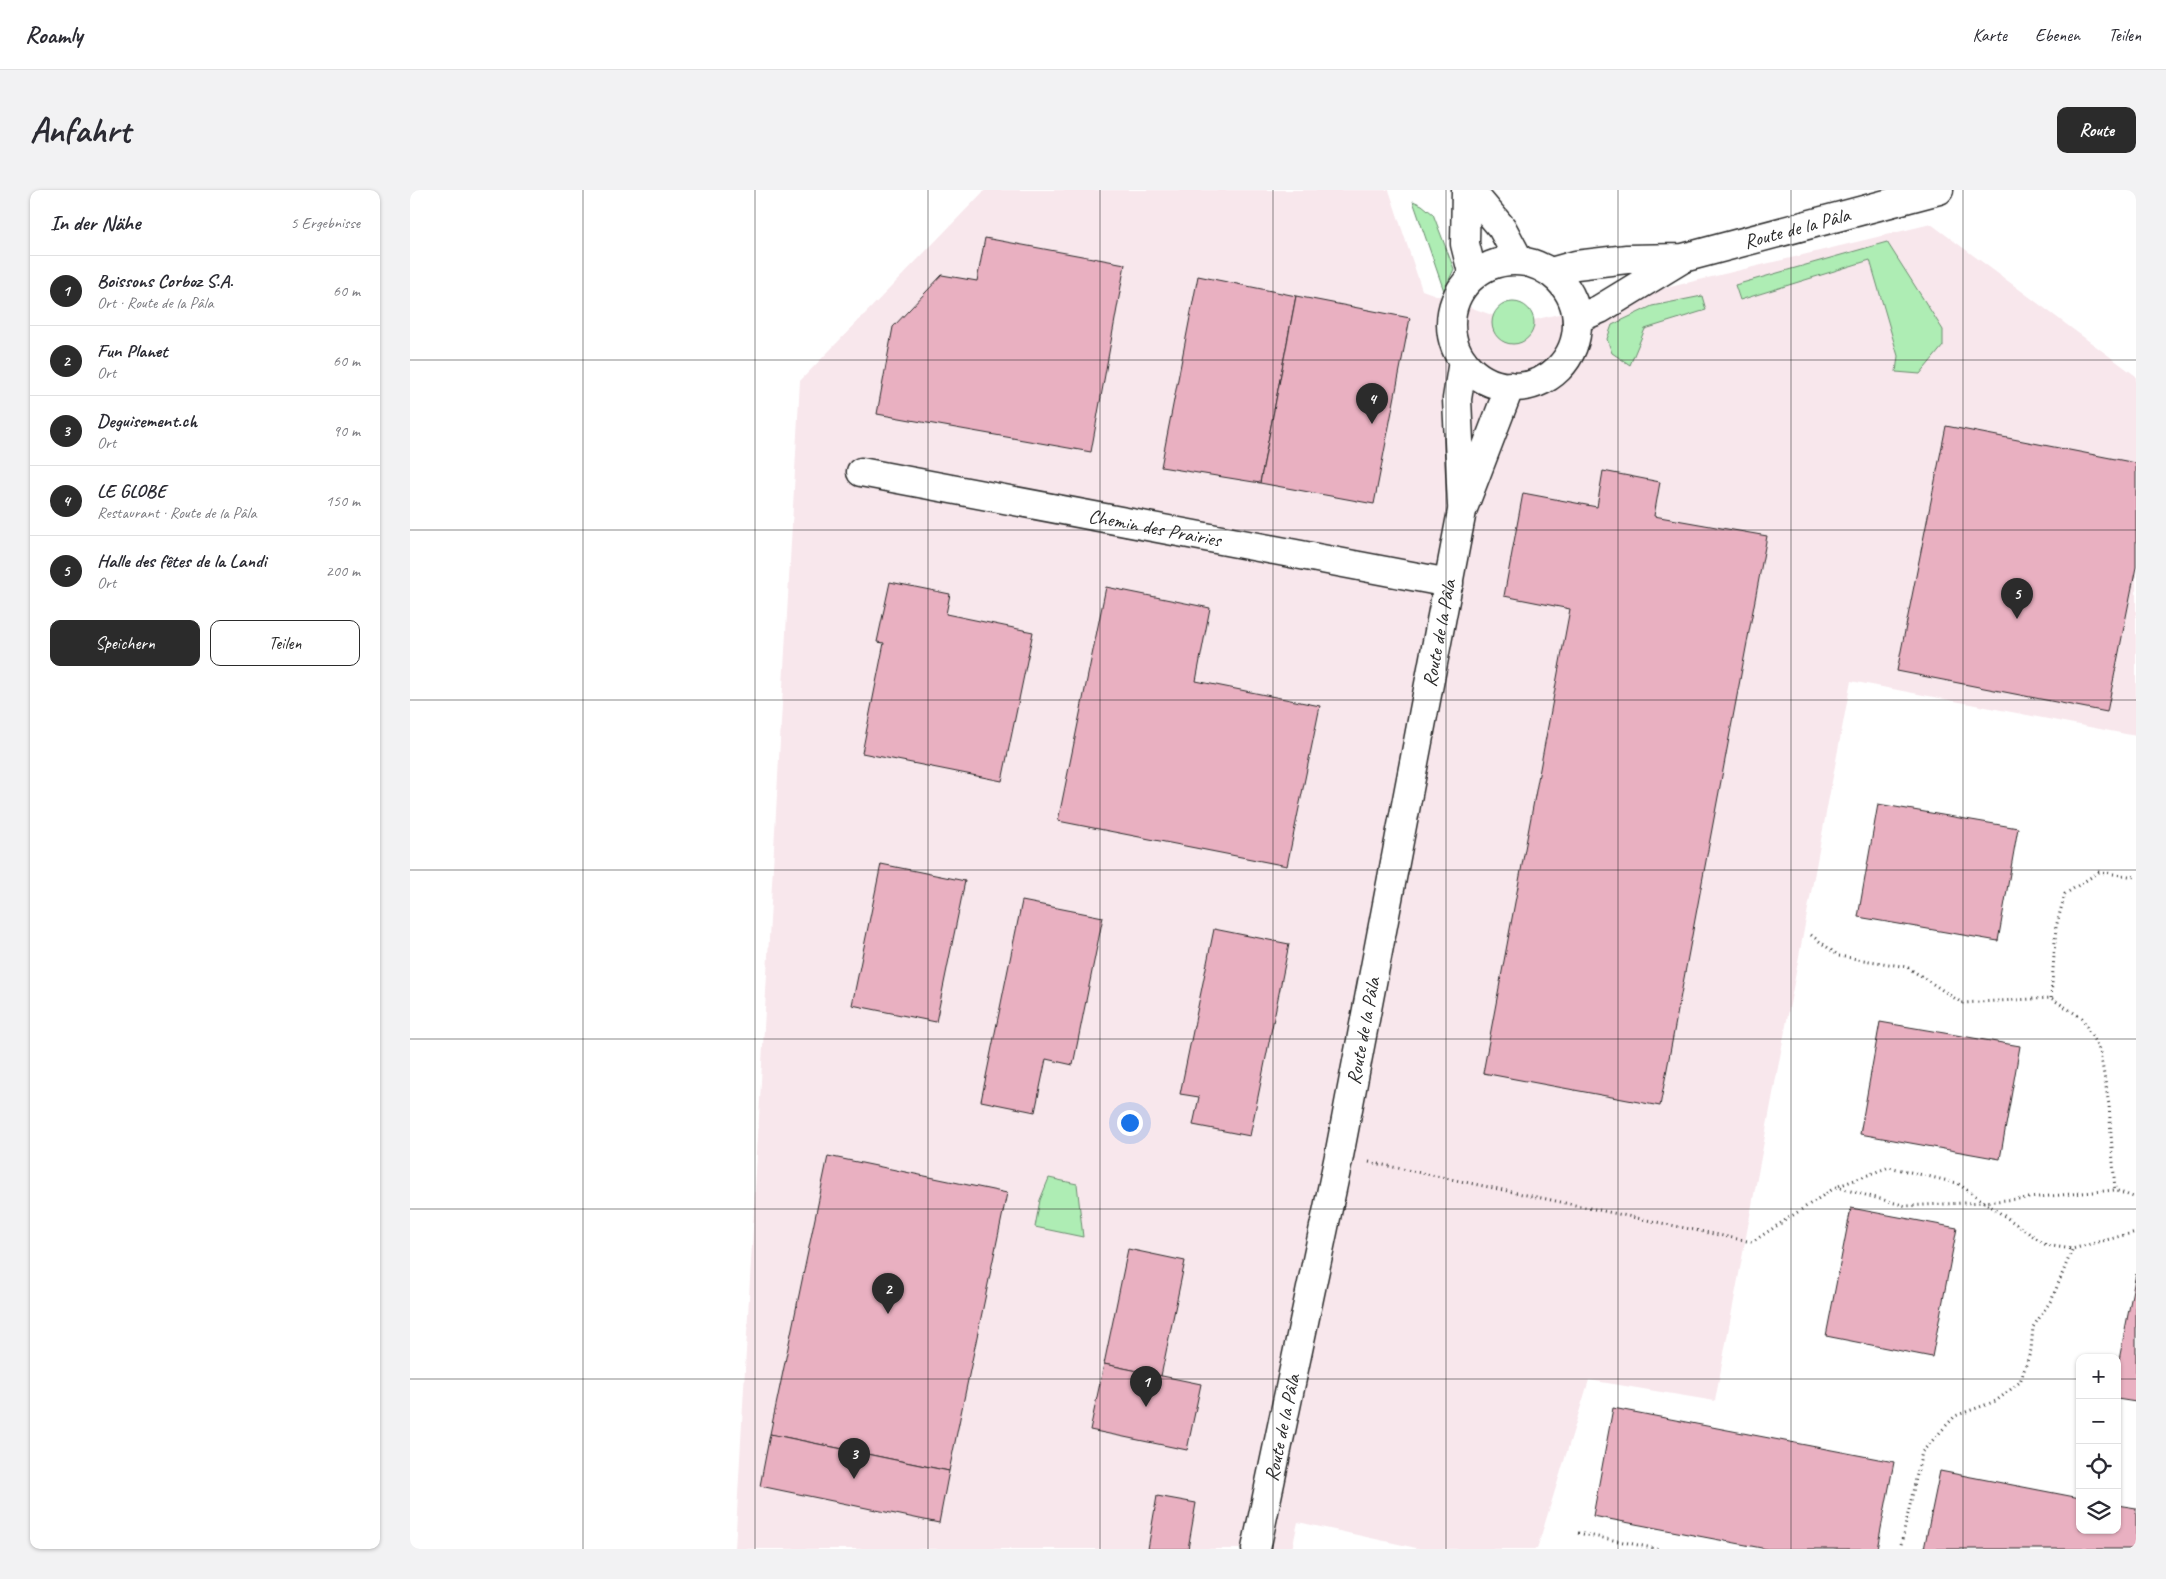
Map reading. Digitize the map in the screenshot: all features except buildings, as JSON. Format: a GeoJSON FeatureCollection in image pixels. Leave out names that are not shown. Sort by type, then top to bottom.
{"type":"FeatureCollection","features":[{"type":"Feature","properties":{"kind":"main road"},"geometry":{"type":"LineString","coordinates":[[1466,190],[1465,244],[1473,276]]}},
{"type":"Feature","properties":{"kind":"main road"},"geometry":{"type":"LineString","coordinates":[[1470,190],[1502,228],[1519,260]]}},
{"type":"Feature","properties":{"kind":"main road","name":"Route de la Pâla"},"geometry":{"type":"LineString","coordinates":[[1551,272],[1576,265],[1627,259],[1683,258],[1940,190]]}},
{"type":"Feature","properties":{"kind":"main road","name":"Route de la Pâla"},"geometry":{"type":"LineString","coordinates":[[1577,320],[1600,309],[1683,258]]}},
{"type":"Feature","properties":{"kind":"main road"},"geometry":{"type":"LineString","coordinates":[[1519,260],[1536,264],[1551,272],[1566,287],[1575,308],[1577,320],[1575,342],[1556,370],[1537,382],[1510,386],[1492,382],[1481,377],[1463,362],[1451,336],[1452,310],[1460,290],[1473,276],[1495,263],[1519,260]]}},
{"type":"Feature","properties":{"kind":"main road","name":"Route de la Pâla"},"geometry":{"type":"LineString","coordinates":[[1462,511],[1457,399],[1463,362]]}},
{"type":"Feature","properties":{"kind":"main road","name":"Route de la Pâla"},"geometry":{"type":"LineString","coordinates":[[1256,1549],[1339,1156],[1462,511],[1510,386]]}},
{"type":"Feature","properties":{"kind":"main road","name":"Chemin des Prairies"},"geometry":{"type":"LineString","coordinates":[[861,472],[1449,584]]}},
{"type":"Feature","properties":{"kind":"path"},"geometry":{"type":"LineString","coordinates":[[2051,998],[2056,927],[2065,894],[2099,872],[2136,877]]}},
{"type":"Feature","properties":{"kind":"path"},"geometry":{"type":"LineString","coordinates":[[1811,935],[1839,956],[1907,967],[1962,1003],[2051,998],[2082,1018],[2100,1051],[2109,1105],[2115,1190]]}},
{"type":"Feature","properties":{"kind":"path"},"geometry":{"type":"LineString","coordinates":[[1339,1156],[1752,1242],[1836,1187],[1889,1167],[1957,1183],[2046,1245],[2072,1249],[2136,1232]]}},
{"type":"Feature","properties":{"kind":"path"},"geometry":{"type":"LineString","coordinates":[[1836,1187],[1906,1206],[1985,1202],[2115,1190],[2136,1198]]}},
{"type":"Feature","properties":{"kind":"path"},"geometry":{"type":"LineString","coordinates":[[1900,1549],[1922,1452],[1955,1416],[1996,1401],[2020,1382],[2031,1350],[2033,1327],[2052,1299],[2072,1249]]}},
{"type":"Feature","properties":{"kind":"path"},"geometry":{"type":"LineString","coordinates":[[1578,1533],[1658,1549]]}},
{"type":"Feature","properties":{"kind":"shaded area"},"geometry":{"type":"Polygon","coordinates":[[[985,190],[1389,190],[1422,290],[1517,324],[1931,224],[2136,376],[2136,736],[1851,681],[1715,1401],[1589,1380],[1537,1549],[1421,1549],[1298,1522],[1292,1549],[735,1549],[800,381],[985,190]]]}},
{"type":"Feature","properties":{"kind":"green space"},"geometry":{"type":"Polygon","coordinates":[[[1413,201],[1422,205],[1433,214],[1454,269],[1444,291],[1413,201]]]}},
{"type":"Feature","properties":{"kind":"green space"},"geometry":{"type":"Polygon","coordinates":[[[1887,242],[1943,330],[1943,346],[1920,374],[1896,372],[1898,356],[1870,260],[1740,300],[1735,285],[1887,242]]]}},
{"type":"Feature","properties":{"kind":"green space"},"geometry":{"type":"Polygon","coordinates":[[[1702,296],[1706,310],[1645,329],[1630,365],[1612,353],[1607,339],[1612,325],[1652,306],[1702,296]]]}},
{"type":"Feature","properties":{"kind":"green space"},"geometry":{"type":"Polygon","coordinates":[[[1513,302],[1528,308],[1534,323],[1528,338],[1513,344],[1498,338],[1492,323],[1498,308],[1513,302]]]}},
{"type":"Feature","properties":{"kind":"green space"},"geometry":{"type":"Polygon","coordinates":[[[1049,1178],[1077,1184],[1083,1237],[1035,1227],[1040,1200],[1049,1178]]]}},
{"type":"Feature","properties":{"kind":"place","name":"LE GLOBE"},"geometry":{"type":"Point","coordinates":[1372,424]}},
{"type":"Feature","properties":{"kind":"place","name":"Halle des fêtes de la Landi"},"geometry":{"type":"Point","coordinates":[2017,619]}},
{"type":"Feature","properties":{"kind":"place","name":"Fun Planet"},"geometry":{"type":"Point","coordinates":[888,1314]}},
{"type":"Feature","properties":{"kind":"place","name":"Boissons Corboz S.A."},"geometry":{"type":"Point","coordinates":[1146,1407]}},
{"type":"Feature","properties":{"kind":"place","name":"Deguisement.ch"},"geometry":{"type":"Point","coordinates":[854,1479]}}]}
